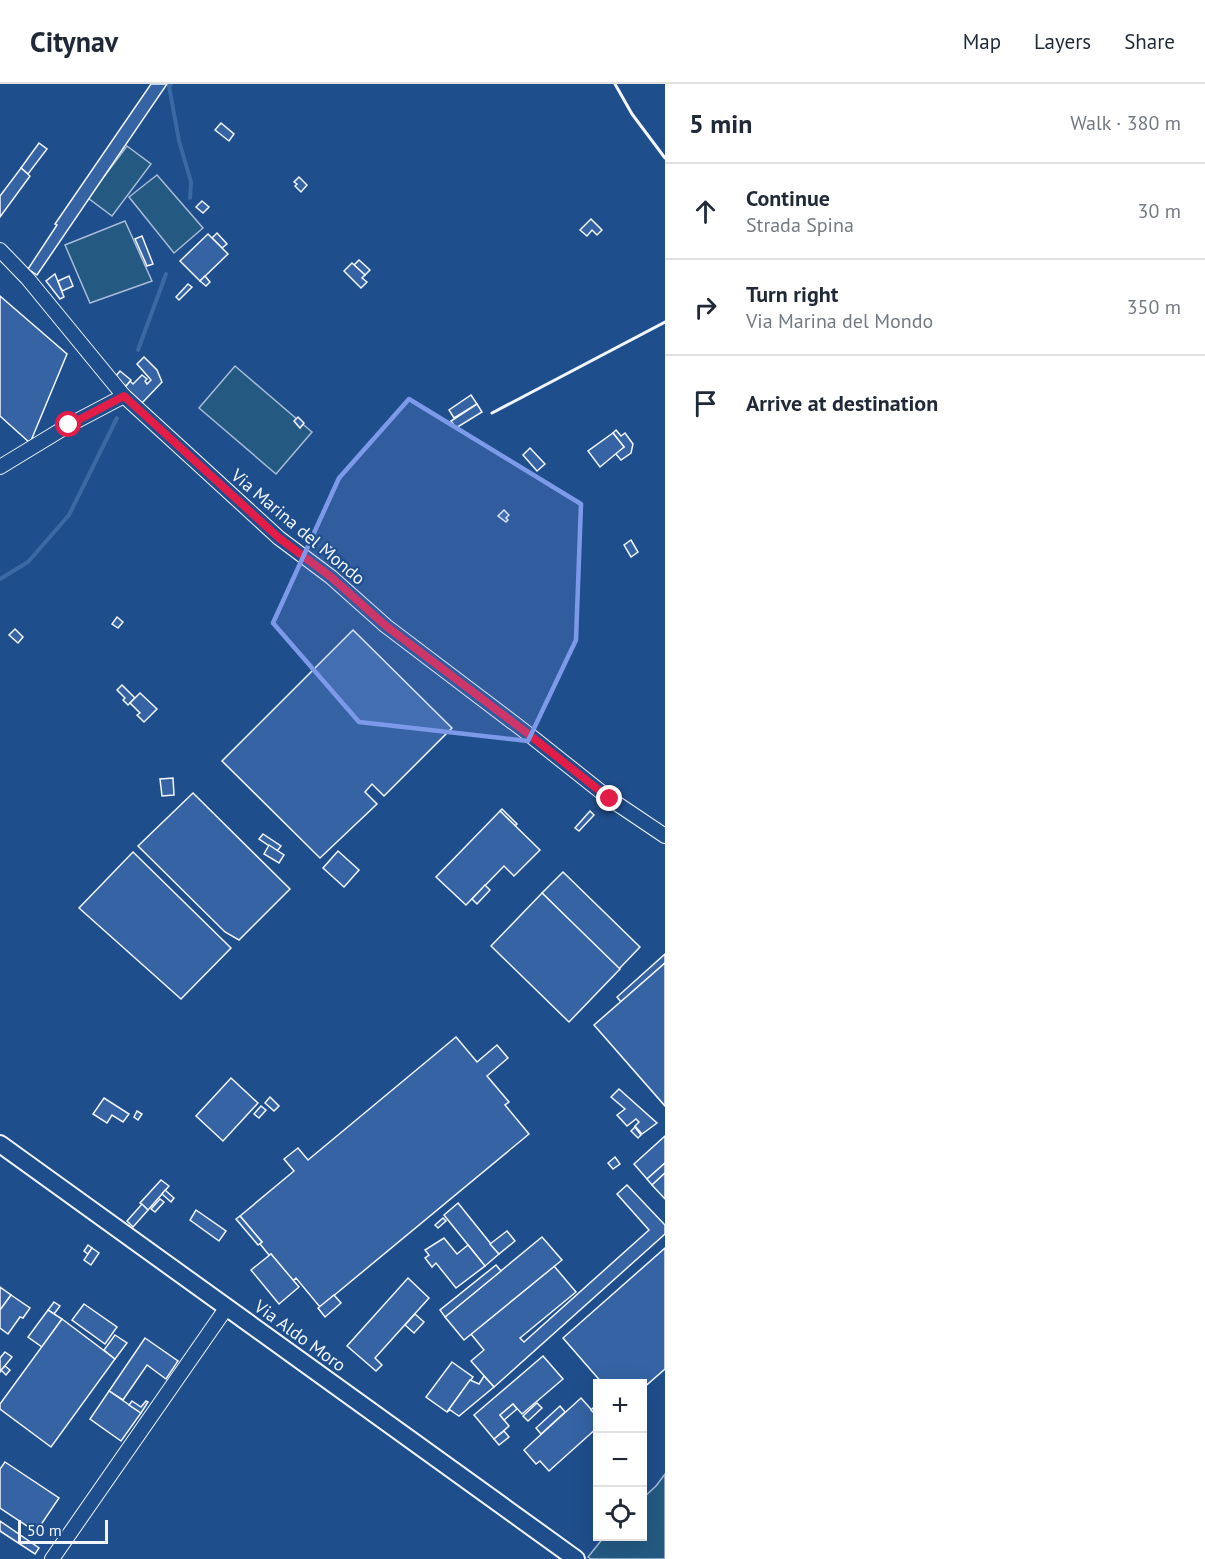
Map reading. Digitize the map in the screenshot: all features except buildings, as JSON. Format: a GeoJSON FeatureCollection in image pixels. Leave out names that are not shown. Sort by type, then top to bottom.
{"type":"FeatureCollection","features":[{"type":"Feature","properties":{"kind":"main road","name":"Via Aldo Moro"},"geometry":{"type":"LineString","coordinates":[[0,1144],[576,1559]]}},
{"type":"Feature","properties":{"kind":"street","name":"Via Marina del Mondo"},"geometry":{"type":"LineString","coordinates":[[0,250],[28,279],[124,396],[279,538],[331,577],[386,626],[610,799],[665,836]]}},
{"type":"Feature","properties":{"kind":"street"},"geometry":{"type":"LineString","coordinates":[[0,467],[69,425],[124,396]]}},
{"type":"Feature","properties":{"kind":"street"},"geometry":{"type":"LineString","coordinates":[[52,1559],[227,1307]]}},
{"type":"Feature","properties":{"kind":"highlighted area"},"geometry":{"type":"Polygon","coordinates":[[[409,399],[581,504],[576,640],[528,741],[359,722],[273,623],[339,478],[409,399]]]}},
{"type":"Feature","properties":{"kind":"shaded area"},"geometry":{"type":"Polygon","coordinates":[[[127,146],[151,164],[112,216],[88,198],[127,146]]]}},
{"type":"Feature","properties":{"kind":"shaded area"},"geometry":{"type":"Polygon","coordinates":[[[157,175],[203,228],[174,253],[129,197],[157,175]]]}},
{"type":"Feature","properties":{"kind":"shaded area"},"geometry":{"type":"Polygon","coordinates":[[[125,221],[152,281],[90,303],[65,245],[125,221]]]}},
{"type":"Feature","properties":{"kind":"shaded area"},"geometry":{"type":"Polygon","coordinates":[[[235,366],[312,432],[276,474],[199,408],[235,366]]]}},
{"type":"Feature","properties":{"kind":"shaded area"},"geometry":{"type":"Polygon","coordinates":[[[665,1474],[665,1559],[591,1559],[588,1557],[601,1541],[647,1541],[647,1494],[665,1474]]]}},
{"type":"Feature","properties":{"kind":"waterway"},"geometry":{"type":"LineString","coordinates":[[171,84],[169,86],[179,141],[191,182],[190,198]]}},
{"type":"Feature","properties":{"kind":"waterway"},"geometry":{"type":"LineString","coordinates":[[138,350],[166,274]]}},
{"type":"Feature","properties":{"kind":"waterway"},"geometry":{"type":"LineString","coordinates":[[0,579],[28,562],[69,515],[117,418]]}},
{"type":"Feature","properties":{"kind":"wall"},"geometry":{"type":"LineString","coordinates":[[615,84],[632,114],[665,158]]}},
{"type":"Feature","properties":{"kind":"wall"},"geometry":{"type":"LineString","coordinates":[[492,413],[665,322]]}},
{"type":"Feature","properties":{"kind":"route"},"geometry":{"type":"LineString","coordinates":[[69,425],[124,396],[279,538],[331,577],[386,626],[610,799]]}}]}
